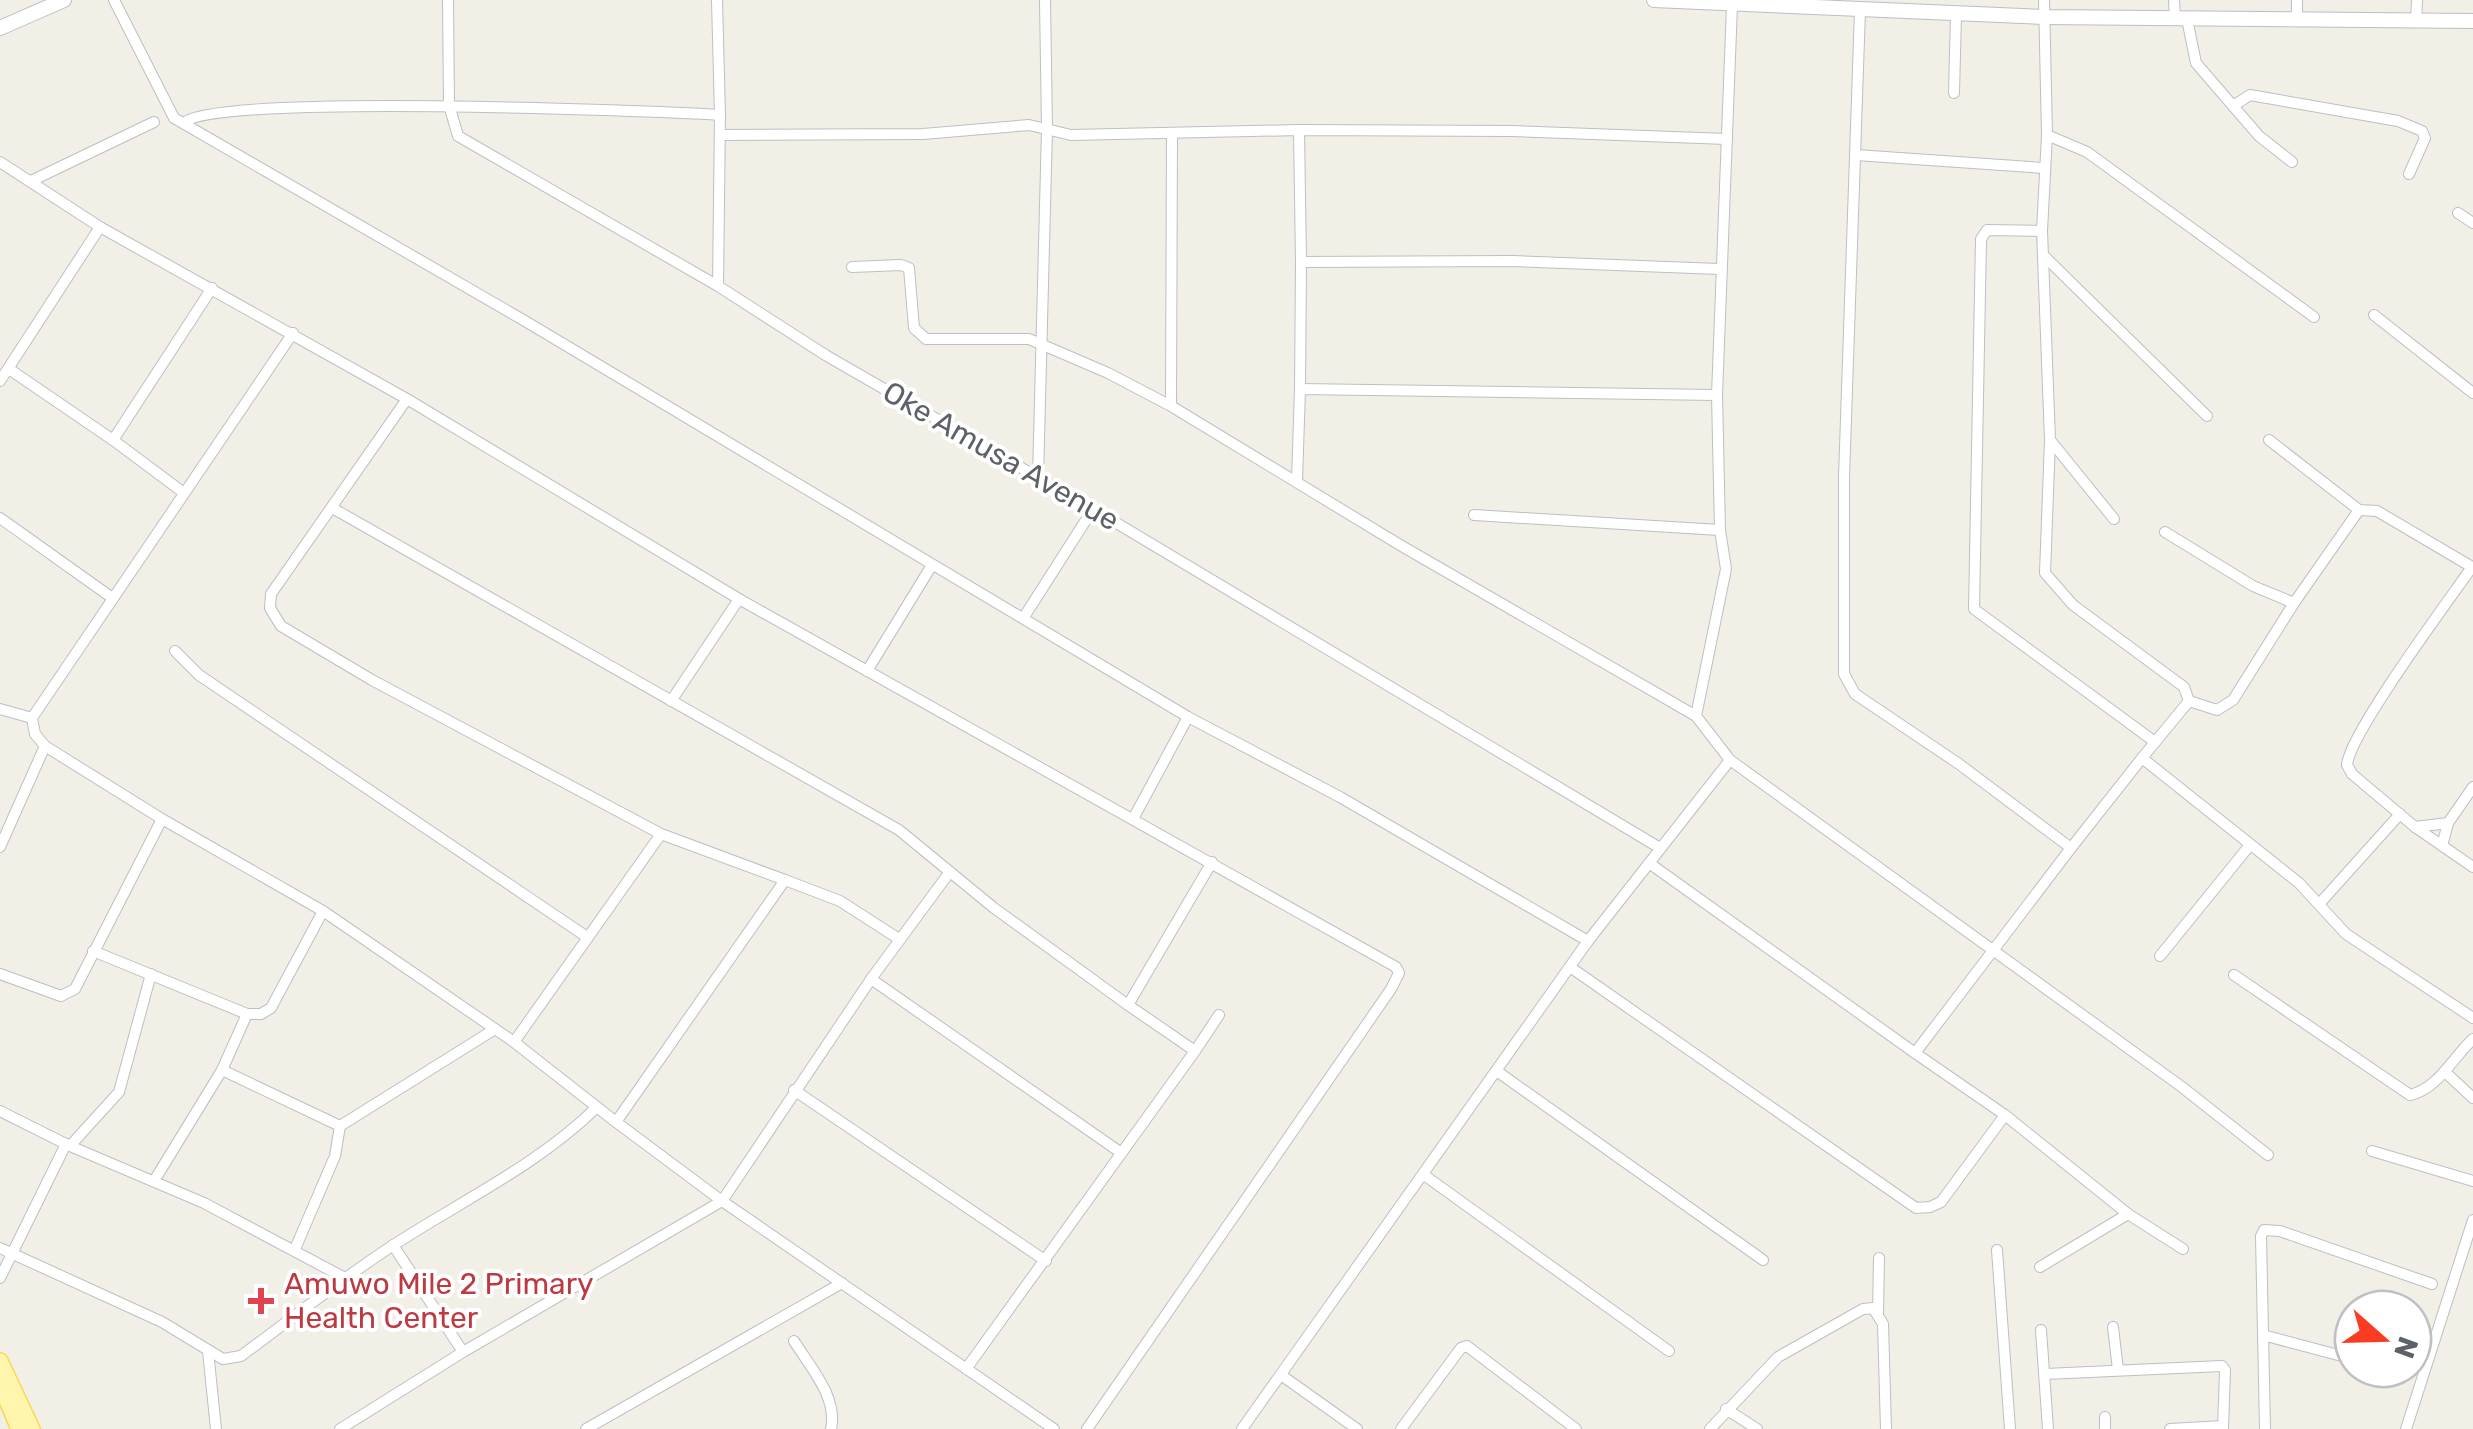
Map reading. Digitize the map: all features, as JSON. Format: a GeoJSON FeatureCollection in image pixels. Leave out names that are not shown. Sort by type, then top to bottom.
{"type":"FeatureCollection","features":[{"type":"Feature","properties":{"kind":"main road"},"geometry":{"type":"LineString","coordinates":[[0,1361],[32,1429]]}},
{"type":"Feature","properties":{"kind":"main road"},"geometry":{"type":"LineString","coordinates":[[0,1384],[19,1429]]}},
{"type":"Feature","properties":{"kind":"street"},"geometry":{"type":"LineString","coordinates":[[0,28],[64,0]]}},
{"type":"Feature","properties":{"kind":"street"},"geometry":{"type":"LineString","coordinates":[[114,0],[174,118],[542,331],[1188,717],[1340,798],[1588,941]]}},
{"type":"Feature","properties":{"kind":"street","name":"Oke Amusa Avenue"},"geometry":{"type":"LineString","coordinates":[[448,0],[450,105],[458,136],[718,286],[827,356],[1093,509],[1660,848]]}},
{"type":"Feature","properties":{"kind":"street"},"geometry":{"type":"LineString","coordinates":[[718,0],[718,286]]}},
{"type":"Feature","properties":{"kind":"street"},"geometry":{"type":"LineString","coordinates":[[1038,478],[1047,129],[1046,0]]}},
{"type":"Feature","properties":{"kind":"street"},"geometry":{"type":"LineString","coordinates":[[1654,0],[1822,5],[1956,15],[2473,21]]}},
{"type":"Feature","properties":{"kind":"street"},"geometry":{"type":"LineString","coordinates":[[2044,0],[2047,135],[2042,231],[2050,440],[2045,572],[2073,605],[2184,687],[2190,701],[2217,710],[2232,700],[2359,510]]}},
{"type":"Feature","properties":{"kind":"street"},"geometry":{"type":"LineString","coordinates":[[2174,0],[2196,63],[2259,136],[2292,162]]}},
{"type":"Feature","properties":{"kind":"street"},"geometry":{"type":"LineString","coordinates":[[2297,0],[2297,19]]}},
{"type":"Feature","properties":{"kind":"street"},"geometry":{"type":"LineString","coordinates":[[2416,22],[2418,0]]}},
{"type":"Feature","properties":{"kind":"street"},"geometry":{"type":"LineString","coordinates":[[1696,716],[1724,584],[1717,394],[1732,5]]}},
{"type":"Feature","properties":{"kind":"street"},"geometry":{"type":"LineString","coordinates":[[1860,10],[1844,477],[1844,674],[1855,694],[1959,764],[2070,848]]}},
{"type":"Feature","properties":{"kind":"street"},"geometry":{"type":"LineString","coordinates":[[1954,92],[1956,15]]}},
{"type":"Feature","properties":{"kind":"street"},"geometry":{"type":"LineString","coordinates":[[2233,106],[2250,95],[2412,126],[2422,131],[2425,138],[2410,174]]}},
{"type":"Feature","properties":{"kind":"street"},"geometry":{"type":"LineString","coordinates":[[184,123],[193,115],[239,109],[450,105],[720,115]]}},
{"type":"Feature","properties":{"kind":"street"},"geometry":{"type":"LineString","coordinates":[[31,182],[154,122]]}},
{"type":"Feature","properties":{"kind":"street"},"geometry":{"type":"LineString","coordinates":[[720,135],[923,134],[1029,125],[1072,135],[1512,131],[1728,139]]}},
{"type":"Feature","properties":{"kind":"street"},"geometry":{"type":"LineString","coordinates":[[1297,480],[1299,130]]}},
{"type":"Feature","properties":{"kind":"street"},"geometry":{"type":"LineString","coordinates":[[1171,406],[1172,132]]}},
{"type":"Feature","properties":{"kind":"street"},"geometry":{"type":"LineString","coordinates":[[2047,135],[2086,152],[2314,317]]}},
{"type":"Feature","properties":{"kind":"street"},"geometry":{"type":"LineString","coordinates":[[1856,154],[2044,168]]}},
{"type":"Feature","properties":{"kind":"street"},"geometry":{"type":"LineString","coordinates":[[0,162],[100,227],[292,332],[739,600],[1391,963],[1400,973],[1087,1429]]}},
{"type":"Feature","properties":{"kind":"street"},"geometry":{"type":"LineString","coordinates":[[2458,212],[2473,223]]}},
{"type":"Feature","properties":{"kind":"street"},"geometry":{"type":"LineString","coordinates":[[0,381],[100,227]]}},
{"type":"Feature","properties":{"kind":"street"},"geometry":{"type":"LineString","coordinates":[[2042,231],[1987,230],[1981,239],[1974,609],[2155,742]]}},
{"type":"Feature","properties":{"kind":"street"},"geometry":{"type":"LineString","coordinates":[[2044,255],[2207,416]]}},
{"type":"Feature","properties":{"kind":"street"},"geometry":{"type":"LineString","coordinates":[[1301,262],[1513,260],[1720,269]]}},
{"type":"Feature","properties":{"kind":"street"},"geometry":{"type":"LineString","coordinates":[[852,266],[909,268],[914,328],[926,340],[1030,339],[1043,343],[1171,406],[1696,716],[1730,760],[2182,1087],[2268,1155]]}},
{"type":"Feature","properties":{"kind":"street"},"geometry":{"type":"LineString","coordinates":[[113,440],[212,288]]}},
{"type":"Feature","properties":{"kind":"street"},"geometry":{"type":"LineString","coordinates":[[2374,314],[2473,393]]}},
{"type":"Feature","properties":{"kind":"street"},"geometry":{"type":"LineString","coordinates":[[292,332],[32,718],[35,734],[45,746],[162,819],[323,911],[514,1042],[722,1201],[1054,1429]]}},
{"type":"Feature","properties":{"kind":"street"},"geometry":{"type":"LineString","coordinates":[[9,369],[184,493]]}},
{"type":"Feature","properties":{"kind":"street"},"geometry":{"type":"LineString","coordinates":[[1300,388],[1717,394]]}},
{"type":"Feature","properties":{"kind":"street"},"geometry":{"type":"LineString","coordinates":[[407,400],[271,594],[270,608],[281,626],[372,680],[661,834],[840,901],[898,939]]}},
{"type":"Feature","properties":{"kind":"street"},"geometry":{"type":"LineString","coordinates":[[2050,440],[2114,518]]}},
{"type":"Feature","properties":{"kind":"street"},"geometry":{"type":"LineString","coordinates":[[2269,440],[2359,510],[2377,511],[2473,567],[2399,673],[2347,757],[2352,774],[2414,828],[2473,868]]}},
{"type":"Feature","properties":{"kind":"street"},"geometry":{"type":"LineString","coordinates":[[334,509],[899,830],[949,874],[1195,1051]]}},
{"type":"Feature","properties":{"kind":"street"},"geometry":{"type":"LineString","coordinates":[[1024,617],[1093,509]]}},
{"type":"Feature","properties":{"kind":"street"},"geometry":{"type":"LineString","coordinates":[[1474,515],[1720,530]]}},
{"type":"Feature","properties":{"kind":"street"},"geometry":{"type":"LineString","coordinates":[[0,518],[111,597]]}},
{"type":"Feature","properties":{"kind":"street"},"geometry":{"type":"LineString","coordinates":[[2165,532],[2253,586],[2294,603]]}},
{"type":"Feature","properties":{"kind":"street"},"geometry":{"type":"LineString","coordinates":[[868,671],[932,565]]}},
{"type":"Feature","properties":{"kind":"street"},"geometry":{"type":"LineString","coordinates":[[671,702],[739,600]]}},
{"type":"Feature","properties":{"kind":"street"},"geometry":{"type":"LineString","coordinates":[[176,652],[199,675],[587,938]]}},
{"type":"Feature","properties":{"kind":"street"},"geometry":{"type":"LineString","coordinates":[[1915,1052],[2070,848],[2190,701]]}},
{"type":"Feature","properties":{"kind":"street"},"geometry":{"type":"LineString","coordinates":[[0,709],[32,718]]}},
{"type":"Feature","properties":{"kind":"street"},"geometry":{"type":"LineString","coordinates":[[1133,820],[1188,717]]}},
{"type":"Feature","properties":{"kind":"street"},"geometry":{"type":"LineString","coordinates":[[0,847],[45,746]]}},
{"type":"Feature","properties":{"kind":"street"},"geometry":{"type":"LineString","coordinates":[[2142,758],[2320,902],[2346,934],[2473,1018]]}},
{"type":"Feature","properties":{"kind":"street"},"geometry":{"type":"LineString","coordinates":[[1242,1429],[1588,941],[1730,760]]}},
{"type":"Feature","properties":{"kind":"street"},"geometry":{"type":"LineString","coordinates":[[2442,846],[2448,823],[2473,788]]}},
{"type":"Feature","properties":{"kind":"street"},"geometry":{"type":"LineString","coordinates":[[2320,902],[2400,814]]}},
{"type":"Feature","properties":{"kind":"street"},"geometry":{"type":"LineString","coordinates":[[0,974],[62,996],[74,989],[162,819]]}},
{"type":"Feature","properties":{"kind":"street"},"geometry":{"type":"LineString","coordinates":[[2414,828],[2448,823]]}},
{"type":"Feature","properties":{"kind":"street"},"geometry":{"type":"LineString","coordinates":[[514,1042],[661,834]]}},
{"type":"Feature","properties":{"kind":"street"},"geometry":{"type":"LineString","coordinates":[[2160,956],[2250,844]]}},
{"type":"Feature","properties":{"kind":"street"},"geometry":{"type":"LineString","coordinates":[[1128,1005],[1212,862]]}},
{"type":"Feature","properties":{"kind":"street"},"geometry":{"type":"LineString","coordinates":[[1649,863],[2004,1115],[2128,1214],[2182,1248]]}},
{"type":"Feature","properties":{"kind":"street"},"geometry":{"type":"LineString","coordinates":[[340,1429],[463,1352],[722,1201],[870,979],[949,874]]}},
{"type":"Feature","properties":{"kind":"street"},"geometry":{"type":"LineString","coordinates":[[616,1122],[785,880]]}},
{"type":"Feature","properties":{"kind":"street"},"geometry":{"type":"LineString","coordinates":[[94,951],[247,1014],[260,1014],[271,1008],[323,911]]}},
{"type":"Feature","properties":{"kind":"street"},"geometry":{"type":"LineString","coordinates":[[1570,967],[1916,1208],[1930,1208],[1940,1202],[2004,1115]]}},
{"type":"Feature","properties":{"kind":"street"},"geometry":{"type":"LineString","coordinates":[[0,1278],[68,1145],[120,1092],[151,974]]}},
{"type":"Feature","properties":{"kind":"street"},"geometry":{"type":"LineString","coordinates":[[2234,976],[2401,1092],[2417,1094],[2445,1072],[2473,1039]]}},
{"type":"Feature","properties":{"kind":"street"},"geometry":{"type":"LineString","coordinates":[[870,979],[1120,1152]]}},
{"type":"Feature","properties":{"kind":"street"},"geometry":{"type":"LineString","coordinates":[[154,1180],[222,1070],[247,1014]]}},
{"type":"Feature","properties":{"kind":"street"},"geometry":{"type":"LineString","coordinates":[[966,1370],[1218,1015]]}},
{"type":"Feature","properties":{"kind":"street"},"geometry":{"type":"LineString","coordinates":[[295,1249],[335,1156],[340,1126],[495,1029]]}},
{"type":"Feature","properties":{"kind":"street"},"geometry":{"type":"LineString","coordinates":[[222,1070],[340,1126]]}},
{"type":"Feature","properties":{"kind":"street"},"geometry":{"type":"LineString","coordinates":[[1498,1072],[1763,1260]]}},
{"type":"Feature","properties":{"kind":"street"},"geometry":{"type":"LineString","coordinates":[[2445,1072],[2473,1098]]}},
{"type":"Feature","properties":{"kind":"street"},"geometry":{"type":"LineString","coordinates":[[794,1090],[1046,1261]]}},
{"type":"Feature","properties":{"kind":"street"},"geometry":{"type":"LineString","coordinates":[[0,1248],[162,1322],[223,1359],[242,1356],[345,1278],[523,1165],[577,1127],[597,1107]]}},
{"type":"Feature","properties":{"kind":"street"},"geometry":{"type":"LineString","coordinates":[[0,1111],[68,1145],[154,1180],[345,1278]]}},
{"type":"Feature","properties":{"kind":"street"},"geometry":{"type":"LineString","coordinates":[[2372,1151],[2473,1181]]}},
{"type":"Feature","properties":{"kind":"street"},"geometry":{"type":"LineString","coordinates":[[1424,1174],[1669,1351]]}},
{"type":"Feature","properties":{"kind":"street"},"geometry":{"type":"LineString","coordinates":[[2040,1267],[2128,1214]]}},
{"type":"Feature","properties":{"kind":"street"},"geometry":{"type":"LineString","coordinates":[[2406,1429],[2473,1220]]}},
{"type":"Feature","properties":{"kind":"street"},"geometry":{"type":"LineString","coordinates":[[2265,1429],[2261,1236],[2264,1230],[2270,1228],[2432,1284]]}},
{"type":"Feature","properties":{"kind":"street"},"geometry":{"type":"LineString","coordinates":[[393,1246],[463,1352]]}},
{"type":"Feature","properties":{"kind":"street"},"geometry":{"type":"LineString","coordinates":[[1997,1250],[2010,1429]]}},
{"type":"Feature","properties":{"kind":"street"},"geometry":{"type":"LineString","coordinates":[[1878,1314],[1879,1258]]}},
{"type":"Feature","properties":{"kind":"street"},"geometry":{"type":"LineString","coordinates":[[586,1429],[842,1283]]}},
{"type":"Feature","properties":{"kind":"street"},"geometry":{"type":"LineString","coordinates":[[1710,1429],[1768,1364],[1790,1348],[1873,1308],[1883,1324],[1886,1429]]}},
{"type":"Feature","properties":{"kind":"street"},"geometry":{"type":"LineString","coordinates":[[2113,1327],[2118,1370]]}},
{"type":"Feature","properties":{"kind":"street"},"geometry":{"type":"LineString","coordinates":[[2041,1330],[2048,1429]]}},
{"type":"Feature","properties":{"kind":"street"},"geometry":{"type":"LineString","coordinates":[[2263,1335],[2333,1353]]}},
{"type":"Feature","properties":{"kind":"street"},"geometry":{"type":"LineString","coordinates":[[794,1340],[834,1410],[831,1429]]}},
{"type":"Feature","properties":{"kind":"street"},"geometry":{"type":"LineString","coordinates":[[1402,1429],[1461,1348],[1467,1346],[1576,1429]]}},
{"type":"Feature","properties":{"kind":"street"},"geometry":{"type":"LineString","coordinates":[[208,1351],[216,1429]]}},
{"type":"Feature","properties":{"kind":"street"},"geometry":{"type":"LineString","coordinates":[[2044,1374],[2222,1366],[2223,1427],[2170,1429]]}},
{"type":"Feature","properties":{"kind":"street"},"geometry":{"type":"LineString","coordinates":[[1280,1375],[1356,1429]]}},
{"type":"Feature","properties":{"kind":"street"},"geometry":{"type":"LineString","coordinates":[[1726,1409],[1757,1429]]}},
{"type":"Feature","properties":{"kind":"place","name":"Amuwo Mile 2 Primary Health Center"},"geometry":{"type":"Point","coordinates":[261,1301]}}]}
